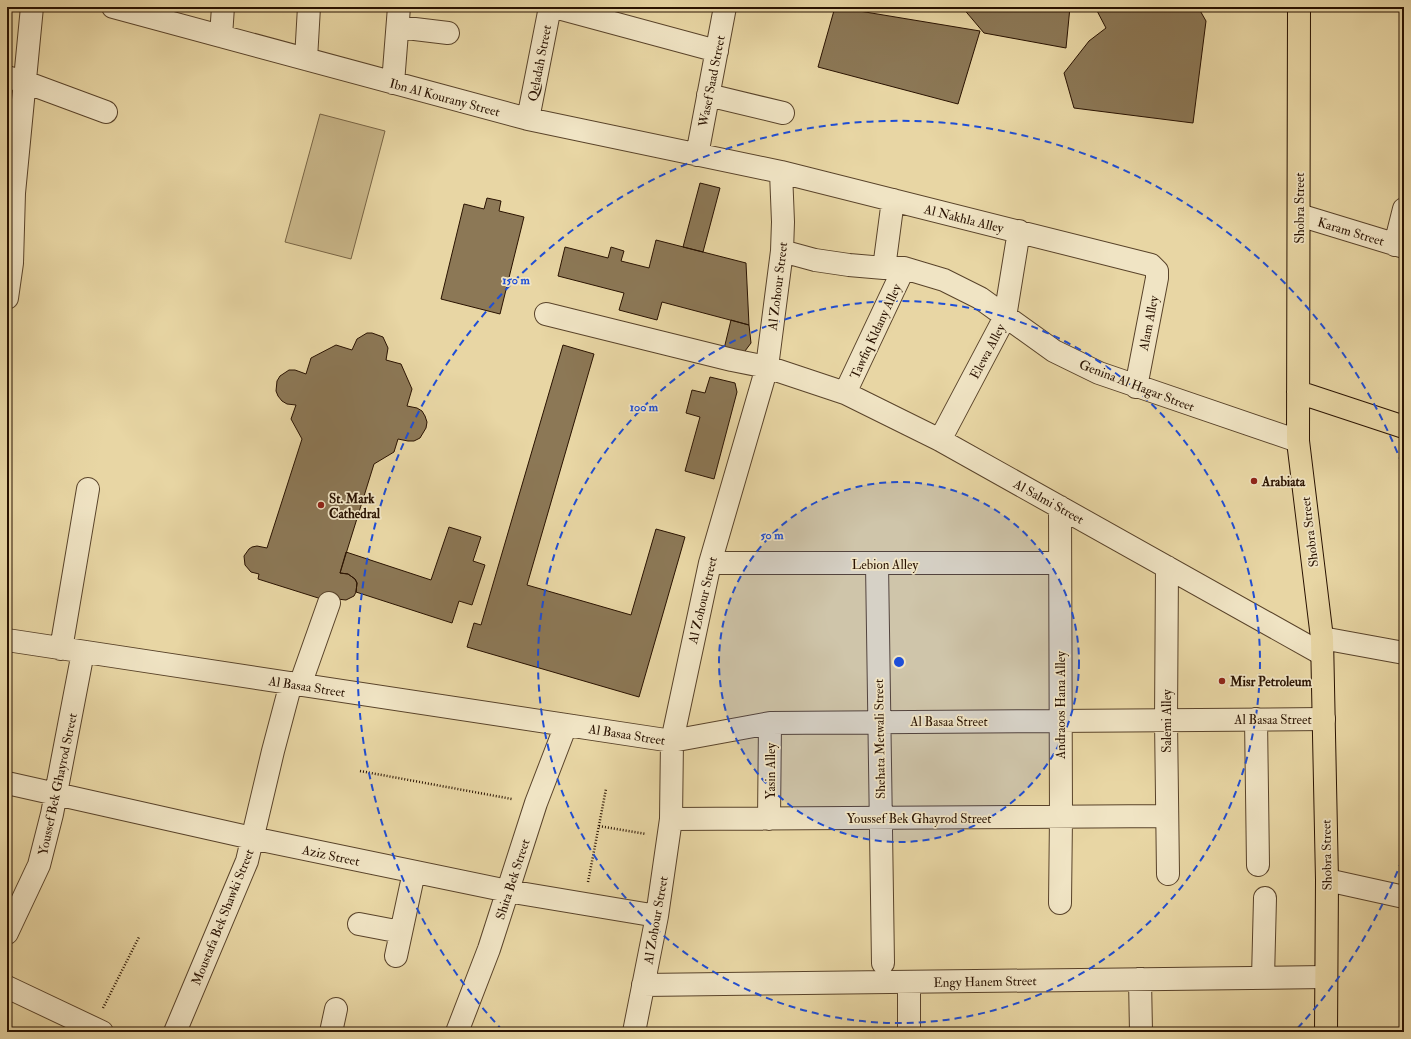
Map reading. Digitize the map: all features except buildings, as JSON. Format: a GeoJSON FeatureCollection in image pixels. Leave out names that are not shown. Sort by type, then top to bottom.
{"type":"FeatureCollection","features":[{"type":"Feature","properties":{"kind":"main road","name":"Shobra Street"},"geometry":{"type":"LineString","coordinates":[[1299,7],[1298,441],[1322,646],[1327,880],[1326,1032]]}},
{"type":"Feature","properties":{"kind":"main road"},"geometry":{"type":"LineString","coordinates":[[1298,392],[1404,427]]}},
{"type":"Feature","properties":{"kind":"street"},"geometry":{"type":"LineString","coordinates":[[7,298],[16,80],[32,7]]}},
{"type":"Feature","properties":{"kind":"street","name":"Ibn Al Kourany Street"},"geometry":{"type":"LineString","coordinates":[[113,7],[135,10],[221,36],[528,119],[781,172]]}},
{"type":"Feature","properties":{"kind":"street"},"geometry":{"type":"LineString","coordinates":[[221,36],[223,7]]}},
{"type":"Feature","properties":{"kind":"street"},"geometry":{"type":"LineString","coordinates":[[306,59],[309,7]]}},
{"type":"Feature","properties":{"kind":"street","name":"Qeladah Street"},"geometry":{"type":"LineString","coordinates":[[528,119],[550,7]]}},
{"type":"Feature","properties":{"kind":"street"},"geometry":{"type":"LineString","coordinates":[[554,7],[717,51]]}},
{"type":"Feature","properties":{"kind":"street","name":"Wasef Saad Street"},"geometry":{"type":"LineString","coordinates":[[697,155],[725,7]]}},
{"type":"Feature","properties":{"kind":"street"},"geometry":{"type":"LineString","coordinates":[[393,83],[398,17],[448,33]]}},
{"type":"Feature","properties":{"kind":"street"},"geometry":{"type":"LineString","coordinates":[[16,80],[106,112]]}},
{"type":"Feature","properties":{"kind":"street"},"geometry":{"type":"LineString","coordinates":[[708,95],[783,113]]}},
{"type":"Feature","properties":{"kind":"street","name":"Al Nakhla Alley"},"geometry":{"type":"LineString","coordinates":[[781,172],[1148,264]]}},
{"type":"Feature","properties":{"kind":"street","name":"Al Zohour Street"},"geometry":{"type":"LineString","coordinates":[[634,1032],[657,916],[670,829],[672,741],[710,563],[767,367],[782,251],[783,222],[781,172]]}},
{"type":"Feature","properties":{"kind":"street","name":"Tawfiq Kldany Alley"},"geometry":{"type":"LineString","coordinates":[[845,393],[894,268],[893,200]]}},
{"type":"Feature","properties":{"kind":"street"},"geometry":{"type":"LineString","coordinates":[[1400,246],[1404,210]]}},
{"type":"Feature","properties":{"kind":"street","name":"Karam Street"},"geometry":{"type":"LineString","coordinates":[[1299,215],[1400,246]]}},
{"type":"Feature","properties":{"kind":"street","name":"Elewa Alley"},"geometry":{"type":"LineString","coordinates":[[940,440],[1005,317],[1019,231]]}},
{"type":"Feature","properties":{"kind":"street","name":"Genina Al Hagar Street"},"geometry":{"type":"LineString","coordinates":[[782,251],[829,262],[894,268],[944,280],[980,298],[1054,351],[1099,373],[1136,387],[1298,441]]}},
{"type":"Feature","properties":{"kind":"street","name":"Alam Alley"},"geometry":{"type":"LineString","coordinates":[[1136,387],[1158,274],[1155,267],[1148,264]]}},
{"type":"Feature","properties":{"kind":"street","name":"Al Salmi Street"},"geometry":{"type":"LineString","coordinates":[[546,314],[732,360],[767,367],[845,393],[940,440],[1167,567],[1322,646],[1404,653]]}},
{"type":"Feature","properties":{"kind":"street"},"geometry":{"type":"LineString","coordinates":[[61,649],[88,489]]}},
{"type":"Feature","properties":{"kind":"street","name":"Andraoos Hana Alley"},"geometry":{"type":"LineString","coordinates":[[1060,507],[1060,903]]}},
{"type":"Feature","properties":{"kind":"street","name":"Lebion Alley"},"geometry":{"type":"LineString","coordinates":[[710,563],[1060,563]]}},
{"type":"Feature","properties":{"kind":"street","name":"Shehata Metwali Street"},"geometry":{"type":"LineString","coordinates":[[877,564],[883,963]]}},
{"type":"Feature","properties":{"kind":"street","name":"Salemi Alley"},"geometry":{"type":"LineString","coordinates":[[1167,567],[1166,720],[1168,874]]}},
{"type":"Feature","properties":{"kind":"street","name":"Moustafa Bek Shawki Street"},"geometry":{"type":"LineString","coordinates":[[175,1032],[239,881],[246,861],[273,751],[295,684],[329,603]]}},
{"type":"Feature","properties":{"kind":"street","name":"Al Basaa Street"},"geometry":{"type":"LineString","coordinates":[[7,640],[672,741],[770,723],[1324,719]]}},
{"type":"Feature","properties":{"kind":"street","name":"Youssef Bek Ghayrod Street"},"geometry":{"type":"LineString","coordinates":[[7,933],[39,865],[56,794],[83,652]]}},
{"type":"Feature","properties":{"kind":"street"},"geometry":{"type":"LineString","coordinates":[[1256,719],[1258,865]]}},
{"type":"Feature","properties":{"kind":"street","name":"Yasin Alley"},"geometry":{"type":"LineString","coordinates":[[769,819],[770,723]]}},
{"type":"Feature","properties":{"kind":"street","name":"Shita Bek Street"},"geometry":{"type":"LineString","coordinates":[[457,1032],[486,957],[536,803],[566,725]]}},
{"type":"Feature","properties":{"kind":"street","name":"Aziz Street"},"geometry":{"type":"LineString","coordinates":[[7,783],[252,838],[414,872],[508,891],[657,916]]}},
{"type":"Feature","properties":{"kind":"street","name":"Youssef Bek Ghayrod Street"},"geometry":{"type":"LineString","coordinates":[[670,829],[769,819],[1167,816]]}},
{"type":"Feature","properties":{"kind":"street"},"geometry":{"type":"LineString","coordinates":[[396,956],[414,872]]}},
{"type":"Feature","properties":{"kind":"street"},"geometry":{"type":"LineString","coordinates":[[1327,880],[1404,898]]}},
{"type":"Feature","properties":{"kind":"street"},"geometry":{"type":"LineString","coordinates":[[1263,978],[1264,898]]}},
{"type":"Feature","properties":{"kind":"street"},"geometry":{"type":"LineString","coordinates":[[359,924],[401,932]]}},
{"type":"Feature","properties":{"kind":"street","name":"Engy Hanem Street"},"geometry":{"type":"LineString","coordinates":[[644,985],[1326,977]]}},
{"type":"Feature","properties":{"kind":"street"},"geometry":{"type":"LineString","coordinates":[[1140,979],[1141,1032]]}},
{"type":"Feature","properties":{"kind":"street"},"geometry":{"type":"LineString","coordinates":[[909,982],[909,1032]]}},
{"type":"Feature","properties":{"kind":"street"},"geometry":{"type":"LineString","coordinates":[[7,987],[97,1030]]}},
{"type":"Feature","properties":{"kind":"street"},"geometry":{"type":"LineString","coordinates":[[331,1032],[336,1009]]}},
{"type":"Feature","properties":{"kind":"path"},"geometry":{"type":"LineString","coordinates":[[360,771],[536,803]]}},
{"type":"Feature","properties":{"kind":"path"},"geometry":{"type":"LineString","coordinates":[[584,904],[606,789]]}},
{"type":"Feature","properties":{"kind":"path"},"geometry":{"type":"LineString","coordinates":[[599,826],[670,829]]}},
{"type":"Feature","properties":{"kind":"path"},"geometry":{"type":"LineString","coordinates":[[97,1030],[139,937]]}},
{"type":"Feature","properties":{"kind":"shaded area"},"geometry":{"type":"Polygon","coordinates":[[[320,114],[385,131],[351,259],[285,242],[320,114]]]}},
{"type":"Feature","properties":{"kind":"place","name":"Arabiata"},"geometry":{"type":"Point","coordinates":[1254,481]}},
{"type":"Feature","properties":{"kind":"place","name":"St. Mark Cathedral"},"geometry":{"type":"Point","coordinates":[321,505]}},
{"type":"Feature","properties":{"kind":"place","name":"Misr Petroleum"},"geometry":{"type":"Point","coordinates":[1222,681]}}]}
